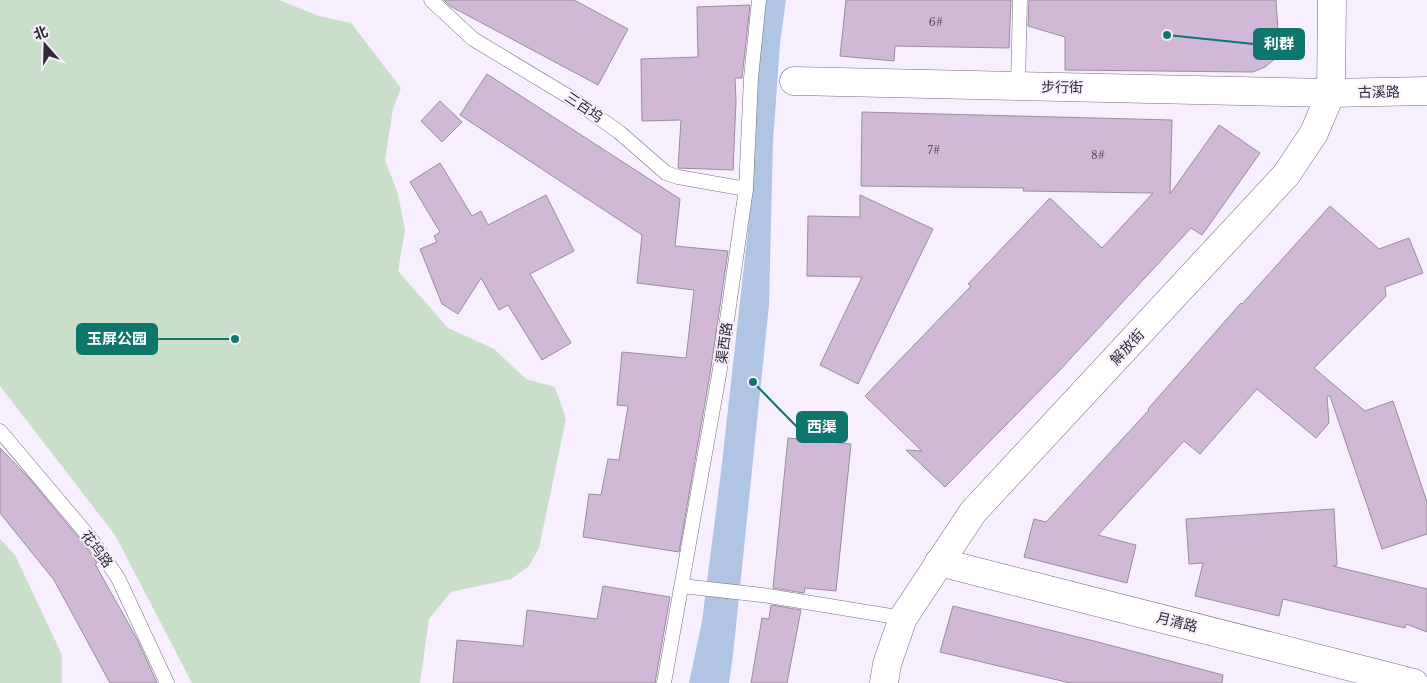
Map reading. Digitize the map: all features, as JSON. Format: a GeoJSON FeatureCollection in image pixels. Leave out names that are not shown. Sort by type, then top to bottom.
{"type":"FeatureCollection","features":[{"type":"Feature","properties":{"kind":"street","name":"解放街"},"geometry":{"type":"LineString","coordinates":[[884,683],[887,664],[904,618],[973,512],[1286,175],[1314,133],[1331,93],[1332,0]]}},
{"type":"Feature","properties":{"kind":"street","name":"步行街"},"geometry":{"type":"LineString","coordinates":[[794,81],[1331,93]]}},
{"type":"Feature","properties":{"kind":"street","name":"古溪路"},"geometry":{"type":"LineString","coordinates":[[1331,93],[1427,91]]}},
{"type":"Feature","properties":{"kind":"street","name":"月清路"},"geometry":{"type":"LineString","coordinates":[[939,562],[1414,683]]}},
{"type":"Feature","properties":{"kind":"lane","name":"三百坞"},"geometry":{"type":"LineString","coordinates":[[431,0],[473,39],[571,98],[619,132],[666,173],[678,177],[746,189]]}},
{"type":"Feature","properties":{"kind":"lane","name":"渠西路"},"geometry":{"type":"LineString","coordinates":[[664,683],[719,375],[746,189],[751,78],[759,0]]}},
{"type":"Feature","properties":{"kind":"lane"},"geometry":{"type":"LineString","coordinates":[[1018,86],[1020,0]]}},
{"type":"Feature","properties":{"kind":"lane","name":"花坞路"},"geometry":{"type":"LineString","coordinates":[[0,431],[91,539],[118,578],[167,683]]}},
{"type":"Feature","properties":{"kind":"lane"},"geometry":{"type":"LineString","coordinates":[[682,586],[762,595],[904,618]]}},
{"type":"Feature","properties":{"kind":"green space"},"geometry":{"type":"Polygon","coordinates":[[[0,0],[279,0],[319,16],[351,23],[401,88],[393,109],[385,160],[398,194],[405,230],[398,271],[448,328],[494,349],[526,379],[555,387],[566,419],[539,548],[529,566],[511,579],[451,592],[429,619],[420,683],[192,683],[115,535],[0,386],[0,0]]]}},
{"type":"Feature","properties":{"kind":"green space"},"geometry":{"type":"Polygon","coordinates":[[[0,539],[15,555],[62,655],[62,683],[0,683],[0,539]]]}},
{"type":"Feature","properties":{"kind":"water"},"geometry":{"type":"Polygon","coordinates":[[[763,0],[786,0],[780,43],[773,142],[769,305],[733,655],[729,683],[689,683],[702,621],[749,221],[763,0]]]}},
{"type":"Feature","properties":{"kind":"building"},"geometry":{"type":"Polygon","coordinates":[[[444,0],[574,0],[628,29],[598,85],[450,6],[444,0]]]}},
{"type":"Feature","properties":{"kind":"building"},"geometry":{"type":"Polygon","coordinates":[[[846,0],[1011,0],[1009,48],[895,46],[894,61],[840,56],[846,0]]]}},
{"type":"Feature","properties":{"kind":"building"},"geometry":{"type":"Polygon","coordinates":[[[1029,0],[1276,0],[1278,32],[1276,58],[1265,67],[1253,72],[1065,70],[1065,37],[1028,26],[1029,0]]]}},
{"type":"Feature","properties":{"kind":"building"},"geometry":{"type":"Polygon","coordinates":[[[750,5],[742,78],[735,78],[733,170],[678,168],[681,120],[642,121],[641,59],[698,57],[697,7],[750,5]]]}},
{"type":"Feature","properties":{"kind":"building"},"geometry":{"type":"Polygon","coordinates":[[[487,74],[680,199],[675,246],[728,251],[710,374],[679,552],[583,537],[589,494],[601,495],[608,459],[619,460],[628,406],[617,405],[622,352],[686,358],[694,290],[637,283],[642,235],[460,115],[487,74]]]}},
{"type":"Feature","properties":{"kind":"building"},"geometry":{"type":"Polygon","coordinates":[[[440,101],[462,122],[442,142],[421,121],[440,101]]]}},
{"type":"Feature","properties":{"kind":"building"},"geometry":{"type":"Polygon","coordinates":[[[862,112],[1172,120],[1170,194],[1219,125],[1260,153],[1202,235],[1191,228],[1059,371],[945,487],[906,450],[922,451],[865,396],[971,286],[968,284],[1050,198],[1102,248],[1153,193],[1023,191],[1024,188],[861,186],[862,112]]]}},
{"type":"Feature","properties":{"kind":"building"},"geometry":{"type":"Polygon","coordinates":[[[440,163],[472,216],[481,211],[488,225],[546,195],[574,251],[530,274],[571,343],[542,360],[508,305],[499,310],[481,278],[458,314],[442,304],[420,249],[437,242],[434,236],[440,232],[410,182],[440,163]]]}},
{"type":"Feature","properties":{"kind":"building"},"geometry":{"type":"Polygon","coordinates":[[[860,195],[933,229],[858,384],[820,365],[862,277],[807,276],[808,216],[860,217],[860,195]]]}},
{"type":"Feature","properties":{"kind":"building"},"geometry":{"type":"Polygon","coordinates":[[[1330,206],[1379,249],[1409,238],[1423,273],[1385,287],[1386,296],[1314,368],[1365,411],[1393,401],[1427,502],[1427,534],[1382,549],[1330,396],[1327,396],[1329,423],[1316,438],[1257,389],[1200,454],[1184,441],[1098,535],[1136,545],[1127,583],[1024,557],[1034,519],[1046,522],[1149,410],[1241,303],[1330,206]]]}},
{"type":"Feature","properties":{"kind":"building"},"geometry":{"type":"Polygon","coordinates":[[[788,438],[851,444],[836,591],[805,588],[804,593],[773,588],[788,438]]]}},
{"type":"Feature","properties":{"kind":"building"},"geometry":{"type":"Polygon","coordinates":[[[0,448],[28,477],[84,544],[97,563],[95,564],[137,639],[157,683],[110,683],[54,580],[0,513],[0,448]]]}},
{"type":"Feature","properties":{"kind":"building"},"geometry":{"type":"Polygon","coordinates":[[[1334,509],[1337,565],[1333,566],[1427,589],[1427,632],[1406,624],[1405,628],[1283,599],[1279,616],[1195,596],[1203,563],[1189,564],[1186,519],[1334,509]]]}},
{"type":"Feature","properties":{"kind":"building"},"geometry":{"type":"Polygon","coordinates":[[[603,586],[670,597],[655,683],[453,683],[457,640],[523,646],[527,610],[597,619],[603,586]]]}},
{"type":"Feature","properties":{"kind":"building"},"geometry":{"type":"Polygon","coordinates":[[[771,605],[801,610],[787,683],[751,683],[762,618],[769,619],[771,605]]]}},
{"type":"Feature","properties":{"kind":"building"},"geometry":{"type":"Polygon","coordinates":[[[953,606],[1223,675],[1222,683],[1070,683],[940,652],[953,606]]]}},
{"type":"Feature","properties":{"kind":"place","name":"利群"},"geometry":{"type":"Point","coordinates":[1167,35]}},
{"type":"Feature","properties":{"kind":"place","name":"玉屏公园"},"geometry":{"type":"Point","coordinates":[235,339]}},
{"type":"Feature","properties":{"kind":"place","name":"西渠"},"geometry":{"type":"Point","coordinates":[753,382]}}]}
